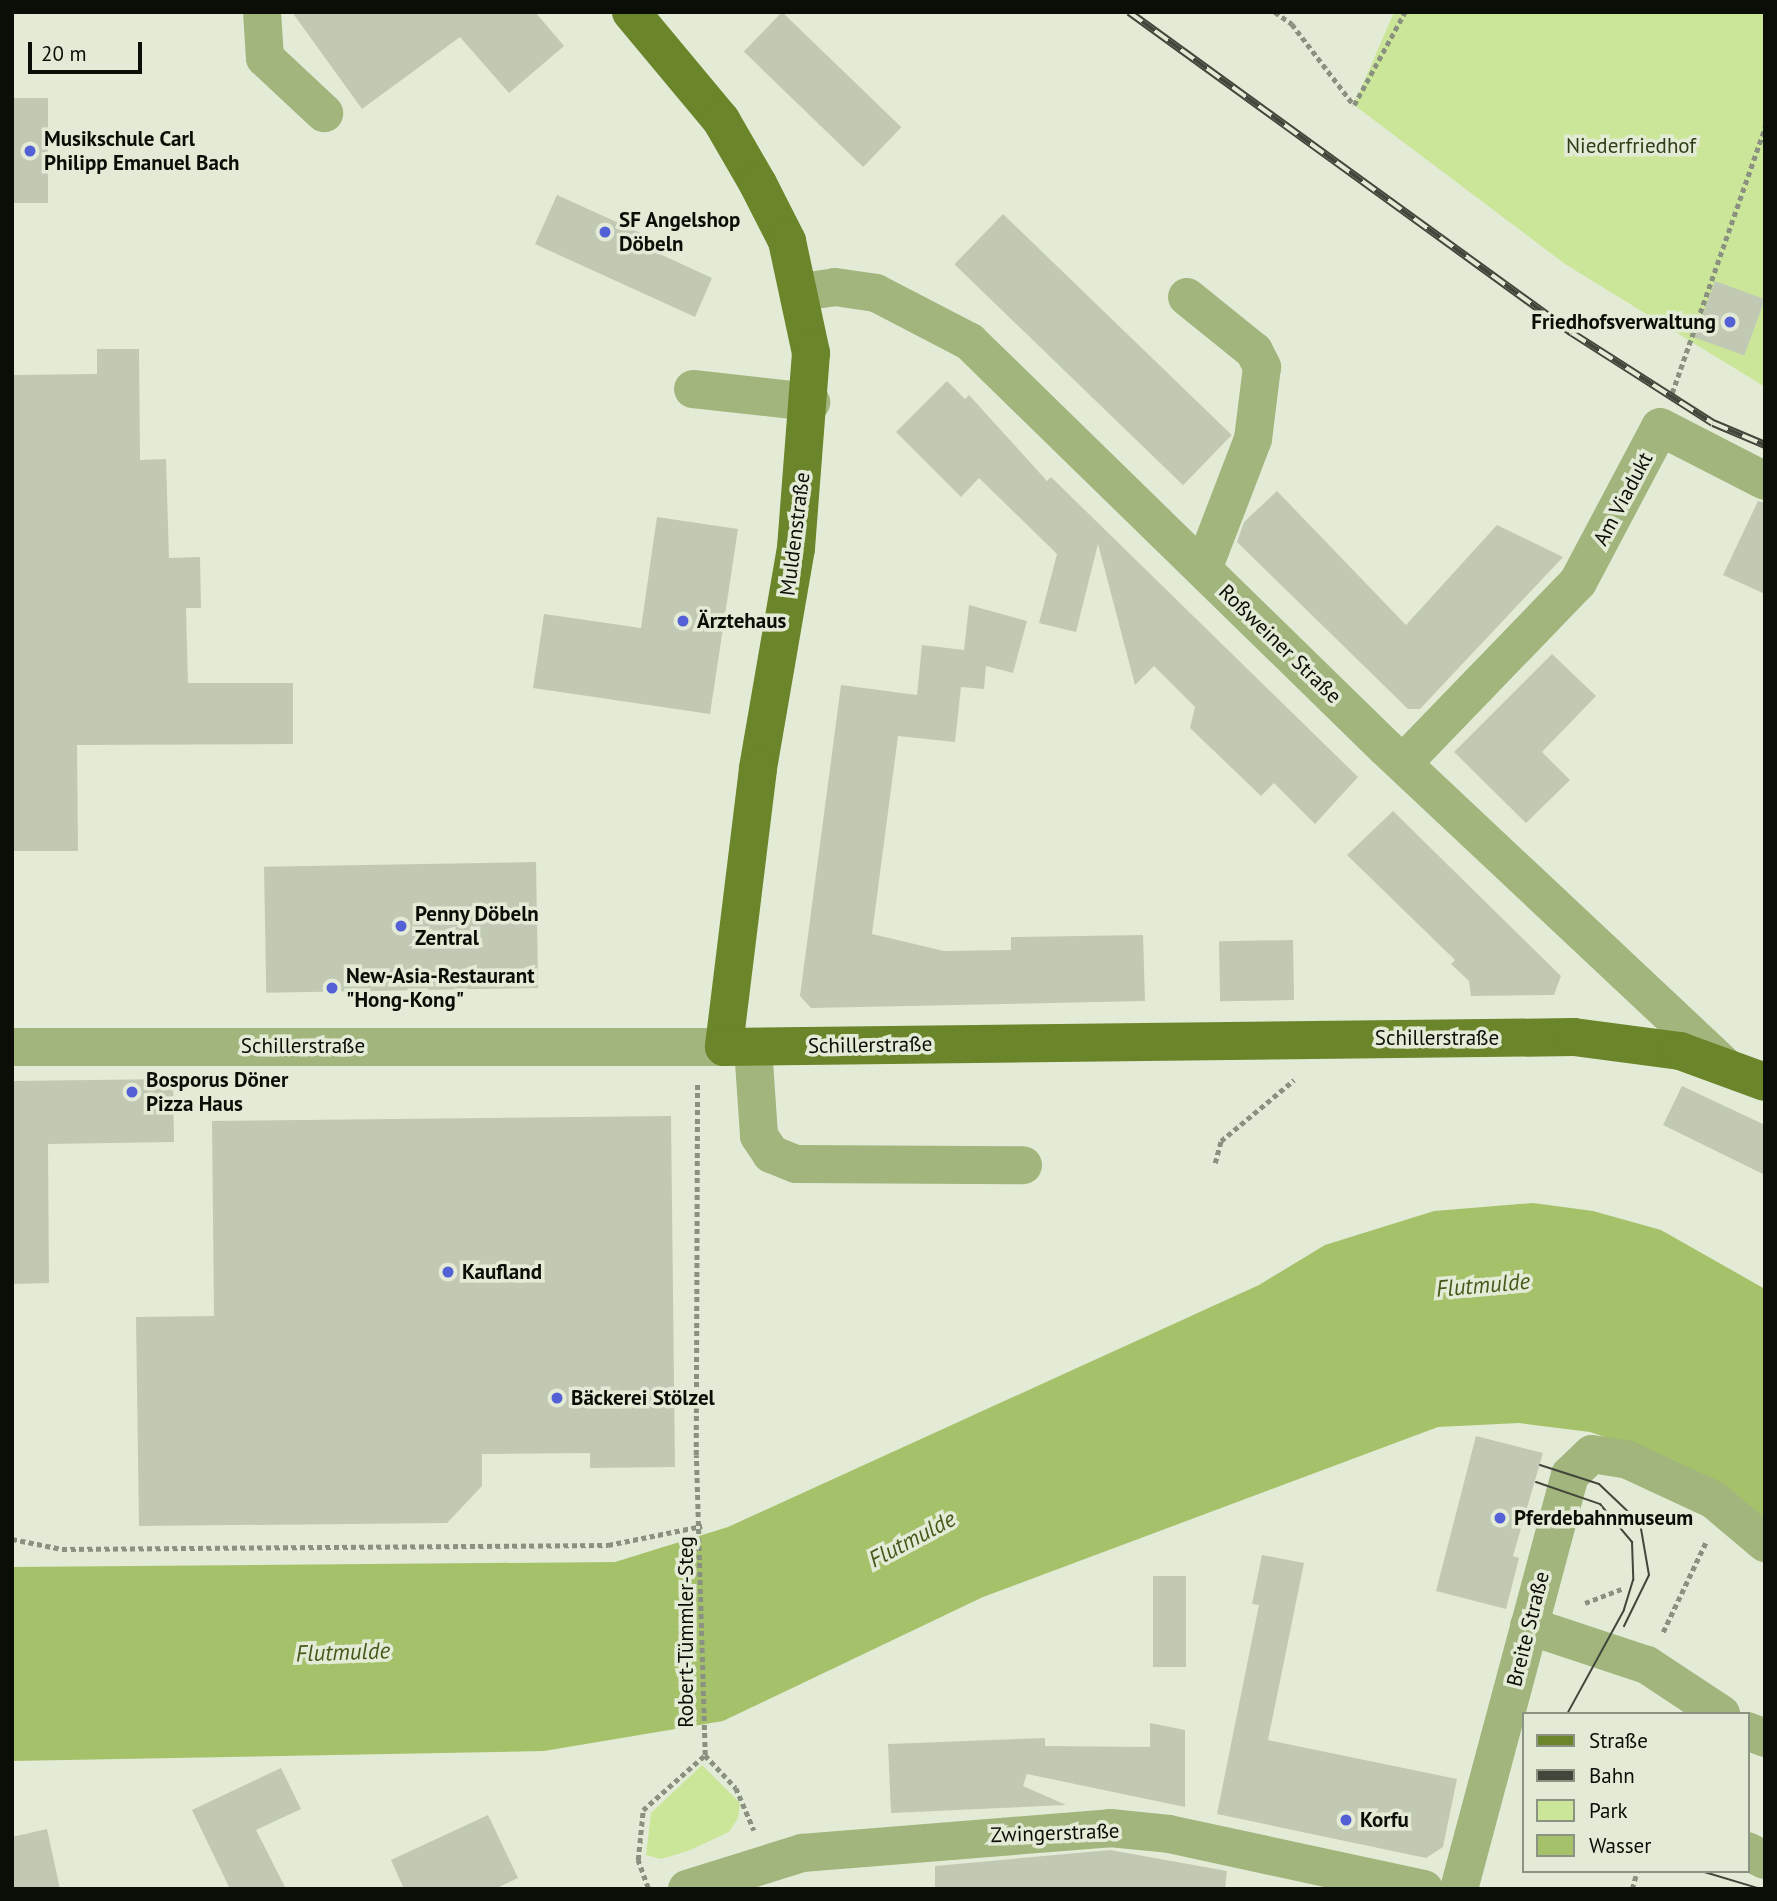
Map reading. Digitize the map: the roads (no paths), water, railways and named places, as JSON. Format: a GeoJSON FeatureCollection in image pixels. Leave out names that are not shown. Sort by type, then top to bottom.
{"type":"FeatureCollection","features":[{"type":"Feature","properties":{"kind":"main road","name":"Muldenstraße"},"geometry":{"type":"LineString","coordinates":[[631,12],[721,120],[787,241],[801,292],[811,402],[725,1047]]}},
{"type":"Feature","properties":{"kind":"main road","name":"Schillerstraße"},"geometry":{"type":"LineString","coordinates":[[725,1047],[1346,1038],[1629,1040],[1725,1066],[1765,1082]]}},
{"type":"Feature","properties":{"kind":"street"},"geometry":{"type":"LineString","coordinates":[[262,12],[265,58],[324,113]]}},
{"type":"Feature","properties":{"kind":"street","name":"Roßweiner Straße"},"geometry":{"type":"LineString","coordinates":[[801,292],[835,287],[876,293],[971,342],[1203,569],[1725,1066]]}},
{"type":"Feature","properties":{"kind":"street"},"geometry":{"type":"LineString","coordinates":[[1187,297],[1254,351],[1262,367],[1253,439],[1203,569]]}},
{"type":"Feature","properties":{"kind":"street"},"geometry":{"type":"LineString","coordinates":[[693,389],[811,402]]}},
{"type":"Feature","properties":{"kind":"street","name":"Am Viadukt"},"geometry":{"type":"LineString","coordinates":[[1406,760],[1578,582],[1660,427],[1765,481]]}},
{"type":"Feature","properties":{"kind":"street","name":"Schillerstraße"},"geometry":{"type":"LineString","coordinates":[[12,1047],[725,1047]]}},
{"type":"Feature","properties":{"kind":"street"},"geometry":{"type":"LineString","coordinates":[[725,1047],[759,1136],[771,1154],[796,1164],[1023,1165]]}},
{"type":"Feature","properties":{"kind":"street","name":"Breite Straße"},"geometry":{"type":"LineString","coordinates":[[1459,1889],[1512,1740],[1529,1626],[1562,1489],[1592,1454],[1628,1460],[1714,1500],[1765,1543]]}},
{"type":"Feature","properties":{"kind":"street"},"geometry":{"type":"LineString","coordinates":[[1529,1626],[1647,1665],[1718,1712]]}},
{"type":"Feature","properties":{"kind":"street","name":"Zwingerstraße"},"geometry":{"type":"LineString","coordinates":[[710,1885],[763,1861],[882,1843],[1110,1828],[1169,1834],[1424,1889]]}},
{"type":"Feature","properties":{"kind":"street"},"geometry":{"type":"LineString","coordinates":[[1749,1852],[1765,1860]]}},
{"type":"Feature","properties":{"kind":"water","name":"Flutmulde"},"geometry":{"type":"Polygon","coordinates":[[[1533,1203],[1593,1211],[1661,1230],[1765,1289],[1765,1557],[1646,1451],[1590,1432],[1519,1423],[1438,1427],[983,1597],[723,1721],[544,1751],[12,1761],[12,1567],[615,1562],[728,1527],[1259,1285],[1325,1245],[1434,1211],[1533,1203]]]}},
{"type":"Feature","properties":{"kind":"tram line"},"geometry":{"type":"LineString","coordinates":[[1540,1465],[1599,1484],[1640,1523],[1649,1575],[1624,1626]]}},
{"type":"Feature","properties":{"kind":"tram line"},"geometry":{"type":"LineString","coordinates":[[1536,1482],[1600,1504],[1632,1542],[1633,1580],[1624,1610],[1568,1712]]}},
{"type":"Feature","properties":{"kind":"tram line"},"geometry":{"type":"LineString","coordinates":[[1708,1873],[1761,1889]]}},
{"type":"Feature","properties":{"kind":"railway"},"geometry":{"type":"LineString","coordinates":[[1129,12],[1572,333],[1713,423],[1765,445]]}},
{"type":"Feature","properties":{"kind":"place","name":"Musikschule Carl Philipp Emanuel Bach"},"geometry":{"type":"Point","coordinates":[30,151]}},
{"type":"Feature","properties":{"kind":"place","name":"SF Angelshop Döbeln"},"geometry":{"type":"Point","coordinates":[605,232]}},
{"type":"Feature","properties":{"kind":"place","name":"Friedhofsverwaltung"},"geometry":{"type":"Point","coordinates":[1730,322]}},
{"type":"Feature","properties":{"kind":"place","name":"Ärztehaus"},"geometry":{"type":"Point","coordinates":[683,621]}},
{"type":"Feature","properties":{"kind":"place","name":"Penny Döbeln Zentral"},"geometry":{"type":"Point","coordinates":[401,926]}},
{"type":"Feature","properties":{"kind":"place","name":"New-Asia-Restaurant \"Hong-Kong\""},"geometry":{"type":"Point","coordinates":[332,988]}},
{"type":"Feature","properties":{"kind":"place","name":"Bosporus Döner Pizza Haus"},"geometry":{"type":"Point","coordinates":[132,1092]}},
{"type":"Feature","properties":{"kind":"place","name":"Kaufland"},"geometry":{"type":"Point","coordinates":[448,1272]}},
{"type":"Feature","properties":{"kind":"place","name":"Bäckerei Stölzel"},"geometry":{"type":"Point","coordinates":[557,1398]}},
{"type":"Feature","properties":{"kind":"place","name":"Pferdebahnmuseum"},"geometry":{"type":"Point","coordinates":[1500,1518]}},
{"type":"Feature","properties":{"kind":"place","name":"Korfu"},"geometry":{"type":"Point","coordinates":[1346,1820]}},
{"type":"Feature","properties":{"kind":"park label","name":"Niederfriedhof"},"geometry":{"type":"Point","coordinates":[1631,146]}}]}
